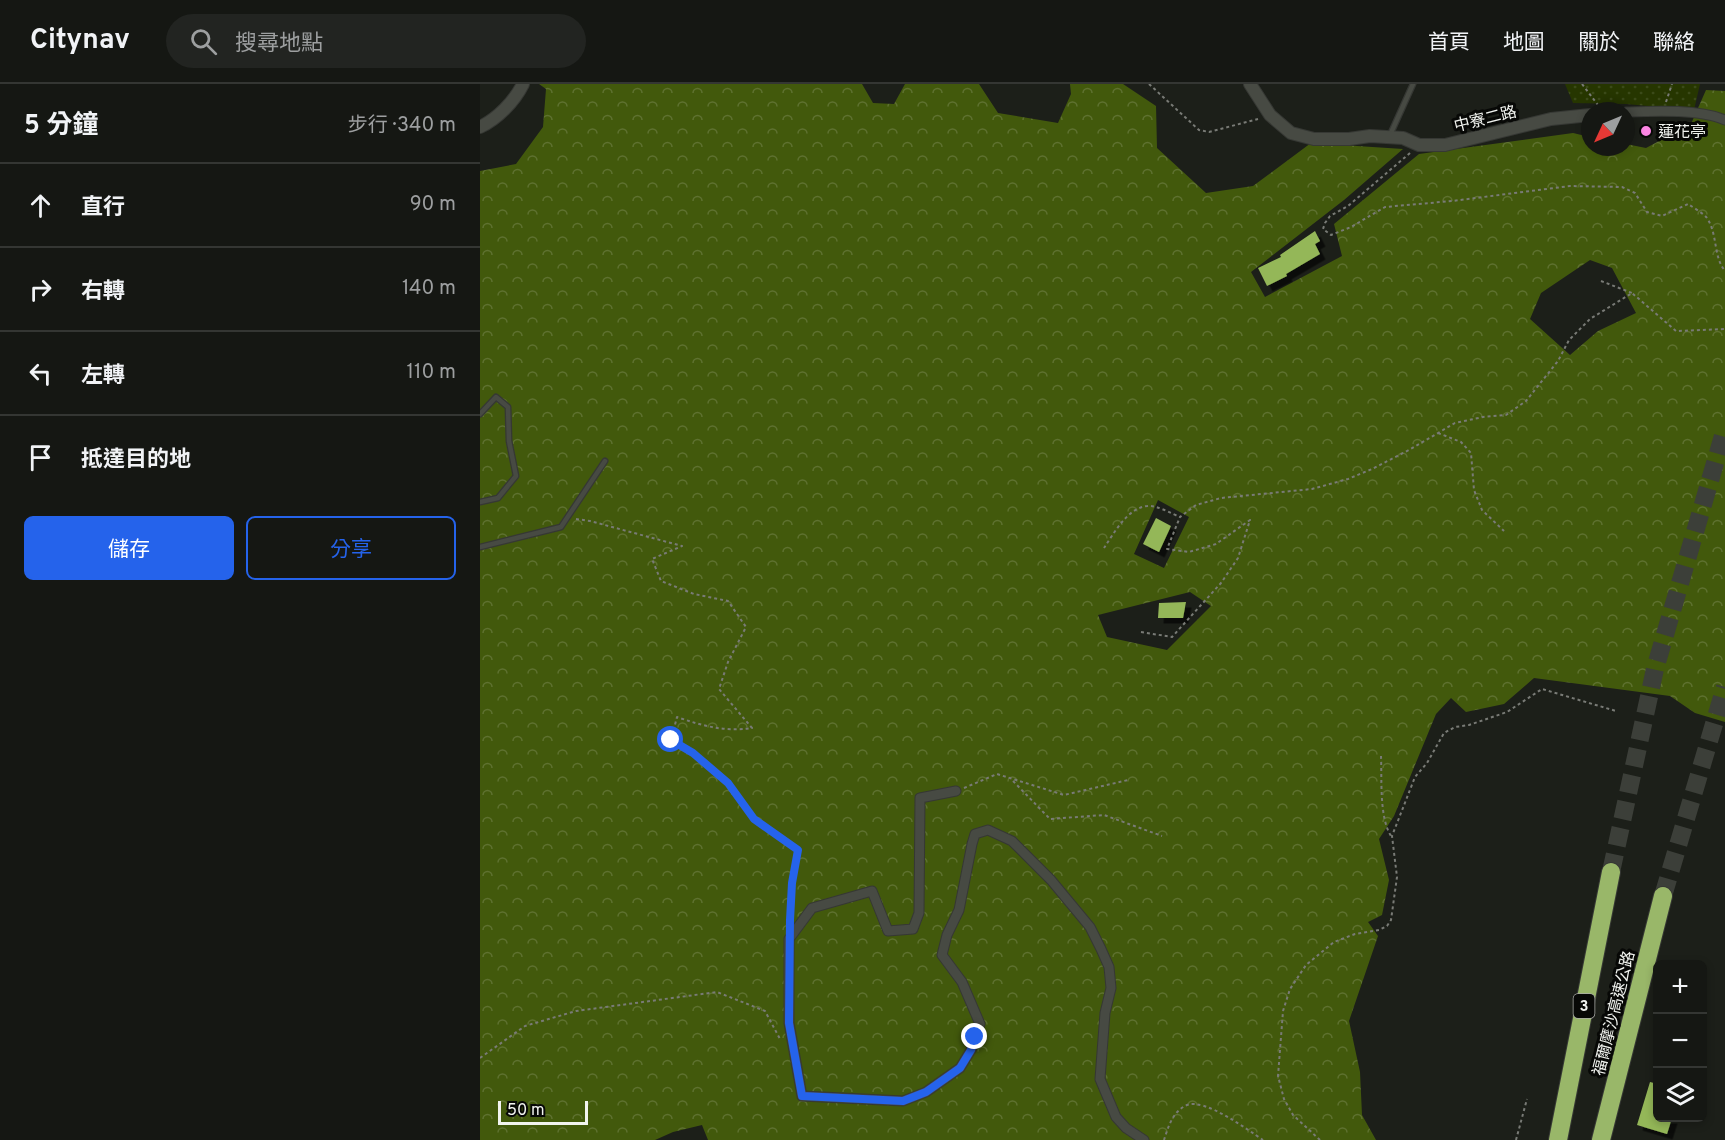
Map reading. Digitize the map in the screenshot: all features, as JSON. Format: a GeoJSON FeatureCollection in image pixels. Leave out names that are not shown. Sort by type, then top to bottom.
{"type":"FeatureCollection","features":[{"type":"Feature","properties":{"kind":"highway","name":"福爾摩沙高速公路"},"geometry":{"type":"LineString","coordinates":[[1558,1140],[1611,872]]}},
{"type":"Feature","properties":{"kind":"highway","name":"福爾摩沙高速公路"},"geometry":{"type":"LineString","coordinates":[[1601,1140],[1663,896]]}},
{"type":"Feature","properties":{"kind":"street"},"geometry":{"type":"LineString","coordinates":[[480,127],[493,121],[523,84]]}},
{"type":"Feature","properties":{"kind":"street","name":"中寮二路"},"geometry":{"type":"LineString","coordinates":[[1250,84],[1270,116],[1291,133],[1314,139],[1349,139],[1370,136],[1403,138],[1419,145],[1445,145],[1551,119],[1581,116]]}},
{"type":"Feature","properties":{"kind":"street"},"geometry":{"type":"LineString","coordinates":[[1635,112],[1663,111],[1716,116],[1725,120]]}},
{"type":"Feature","properties":{"kind":"street"},"geometry":{"type":"LineString","coordinates":[[956,791],[920,798],[919,913],[913,929],[888,932],[872,891],[812,908],[789,939],[789,1023],[802,1096],[903,1101],[926,1092],[960,1068],[971,1050],[980,1024],[962,982],[942,955],[948,934],[959,910],[975,834],[988,830],[1011,841],[1051,880],[1090,927],[1109,967],[1111,987],[1105,1013],[1100,1079],[1116,1117],[1126,1128],[1144,1140]]}},
{"type":"Feature","properties":{"kind":"lane"},"geometry":{"type":"LineString","coordinates":[[1389,138],[1413,84]]}},
{"type":"Feature","properties":{"kind":"lane"},"geometry":{"type":"LineString","coordinates":[[480,414],[496,397],[508,407],[509,441],[516,476],[498,498],[480,502]]}},
{"type":"Feature","properties":{"kind":"lane"},"geometry":{"type":"LineString","coordinates":[[480,547],[561,526],[605,460]]}},
{"type":"Feature","properties":{"kind":"path"},"geometry":{"type":"LineString","coordinates":[[1149,84],[1199,130],[1209,132],[1270,116]]}},
{"type":"Feature","properties":{"kind":"path"},"geometry":{"type":"LineString","coordinates":[[1582,84],[1596,102]]}},
{"type":"Feature","properties":{"kind":"path"},"geometry":{"type":"LineString","coordinates":[[1663,111],[1672,84]]}},
{"type":"Feature","properties":{"kind":"path"},"geometry":{"type":"LineString","coordinates":[[1419,145],[1348,206],[1330,216],[1323,229],[1331,235],[1351,227],[1385,207],[1570,186],[1622,187],[1635,193],[1647,212],[1662,216],[1688,204],[1706,217],[1715,235],[1718,263],[1725,271]]}},
{"type":"Feature","properties":{"kind":"path"},"geometry":{"type":"LineString","coordinates":[[1601,281],[1632,292],[1677,331],[1725,329]]}},
{"type":"Feature","properties":{"kind":"path"},"geometry":{"type":"LineString","coordinates":[[1141,632],[1172,637],[1221,583],[1238,558],[1250,520],[1216,544],[1189,552],[1167,549],[1180,517],[1196,505],[1221,498],[1312,489],[1348,479],[1400,455],[1455,423],[1506,415],[1526,401],[1558,361],[1569,340],[1590,319],[1632,292]]}},
{"type":"Feature","properties":{"kind":"path"},"geometry":{"type":"LineString","coordinates":[[1438,433],[1461,442],[1471,453],[1474,490],[1482,510],[1504,531]]}},
{"type":"Feature","properties":{"kind":"path"},"geometry":{"type":"LineString","coordinates":[[1104,548],[1120,525],[1134,511],[1149,506],[1180,517]]}},
{"type":"Feature","properties":{"kind":"path"},"geometry":{"type":"LineString","coordinates":[[566,518],[590,521],[682,546],[652,559],[661,581],[694,594],[728,601],[746,627],[728,662],[719,688],[752,728],[733,730],[699,725],[677,717],[671,740],[693,753],[728,783],[754,819],[798,850],[792,883],[789,939]]}},
{"type":"Feature","properties":{"kind":"path"},"geometry":{"type":"LineString","coordinates":[[1320,1140],[1293,1115],[1284,1099],[1278,1076],[1283,1011],[1290,989],[1306,965],[1320,953],[1334,942],[1355,934],[1379,930],[1387,926],[1391,920],[1397,877],[1392,836],[1415,777],[1427,763],[1444,733],[1455,727],[1469,725],[1507,712],[1542,689],[1616,711]]}},
{"type":"Feature","properties":{"kind":"path"},"geometry":{"type":"LineString","coordinates":[[1381,756],[1384,810],[1387,830],[1392,836]]}},
{"type":"Feature","properties":{"kind":"path"},"geometry":{"type":"LineString","coordinates":[[956,791],[997,774],[1064,795],[1128,780]]}},
{"type":"Feature","properties":{"kind":"path"},"geometry":{"type":"LineString","coordinates":[[1011,779],[1050,819],[1104,815],[1162,836]]}},
{"type":"Feature","properties":{"kind":"path"},"geometry":{"type":"LineString","coordinates":[[480,1058],[525,1026],[576,1011],[717,992],[765,1011],[781,1040]]}},
{"type":"Feature","properties":{"kind":"path"},"geometry":{"type":"LineString","coordinates":[[1516,1140],[1527,1100]]}},
{"type":"Feature","properties":{"kind":"path"},"geometry":{"type":"LineString","coordinates":[[1164,1140],[1170,1123],[1178,1111],[1188,1104],[1203,1105],[1238,1123],[1263,1140]]}},
{"type":"Feature","properties":{"kind":"green space"},"geometry":{"type":"Polygon","coordinates":[[[539,84],[862,84],[873,103],[894,104],[905,84],[979,84],[998,113],[1058,123],[1071,94],[1070,84],[1123,84],[1156,106],[1157,148],[1206,193],[1253,186],[1311,143],[1403,149],[1344,200],[1251,272],[1265,297],[1342,256],[1334,224],[1419,154],[1573,133],[1581,135],[1581,156],[1635,156],[1635,146],[1646,148],[1691,124],[1706,90],[1725,91],[1725,722],[1695,713],[1670,696],[1534,678],[1504,704],[1466,712],[1451,698],[1436,714],[1394,816],[1379,839],[1389,880],[1382,915],[1368,922],[1378,936],[1349,1021],[1360,1072],[1362,1115],[1376,1140],[708,1140],[702,1125],[673,1132],[655,1140],[480,1140],[480,171],[516,164],[543,127],[546,89],[539,84]],[[1590,260],[1541,293],[1530,319],[1570,355],[1598,331],[1636,313],[1612,268],[1590,260]],[[1158,500],[1134,554],[1164,568],[1189,517],[1158,500]],[[1190,592],[1098,615],[1107,637],[1167,650],[1211,606],[1190,592]]]}},
{"type":"Feature","properties":{"kind":"green space"},"geometry":{"type":"Polygon","coordinates":[[[1565,84],[1700,84],[1694,110],[1635,105],[1635,102],[1573,103],[1565,84]]]}},
{"type":"Feature","properties":{"kind":"building"},"geometry":{"type":"Polygon","coordinates":[[[1315,231],[1320,241],[1315,244],[1320,254],[1267,286],[1258,268],[1281,257],[1280,255],[1315,231]]]}},
{"type":"Feature","properties":{"kind":"building"},"geometry":{"type":"Polygon","coordinates":[[[1156,518],[1171,526],[1159,552],[1143,544],[1156,518]]]}},
{"type":"Feature","properties":{"kind":"building"},"geometry":{"type":"Polygon","coordinates":[[[1186,602],[1183,618],[1158,618],[1159,603],[1186,602]]]}},
{"type":"Feature","properties":{"kind":"building"},"geometry":{"type":"Polygon","coordinates":[[[1650,1082],[1653,1083],[1653,1122],[1671,1122],[1667,1134],[1637,1125],[1650,1082]]]}},
{"type":"Feature","properties":{"kind":"tunnel"},"geometry":{"type":"LineString","coordinates":[[1611,872],[1655,669],[1725,429]]}},
{"type":"Feature","properties":{"kind":"tunnel"},"geometry":{"type":"LineString","coordinates":[[1663,896],[1725,687]]}},
{"type":"Feature","properties":{"kind":"place","name":"蓮花亭"},"geometry":{"type":"Point","coordinates":[1646,131]}},
{"type":"Feature","properties":{"kind":"route"},"geometry":{"type":"LineString","coordinates":[[671,740],[693,753],[728,783],[754,819],[798,850],[792,883],[789,939],[789,1023],[802,1096],[903,1101],[926,1092],[960,1068],[971,1050],[975,1037]]}}]}
